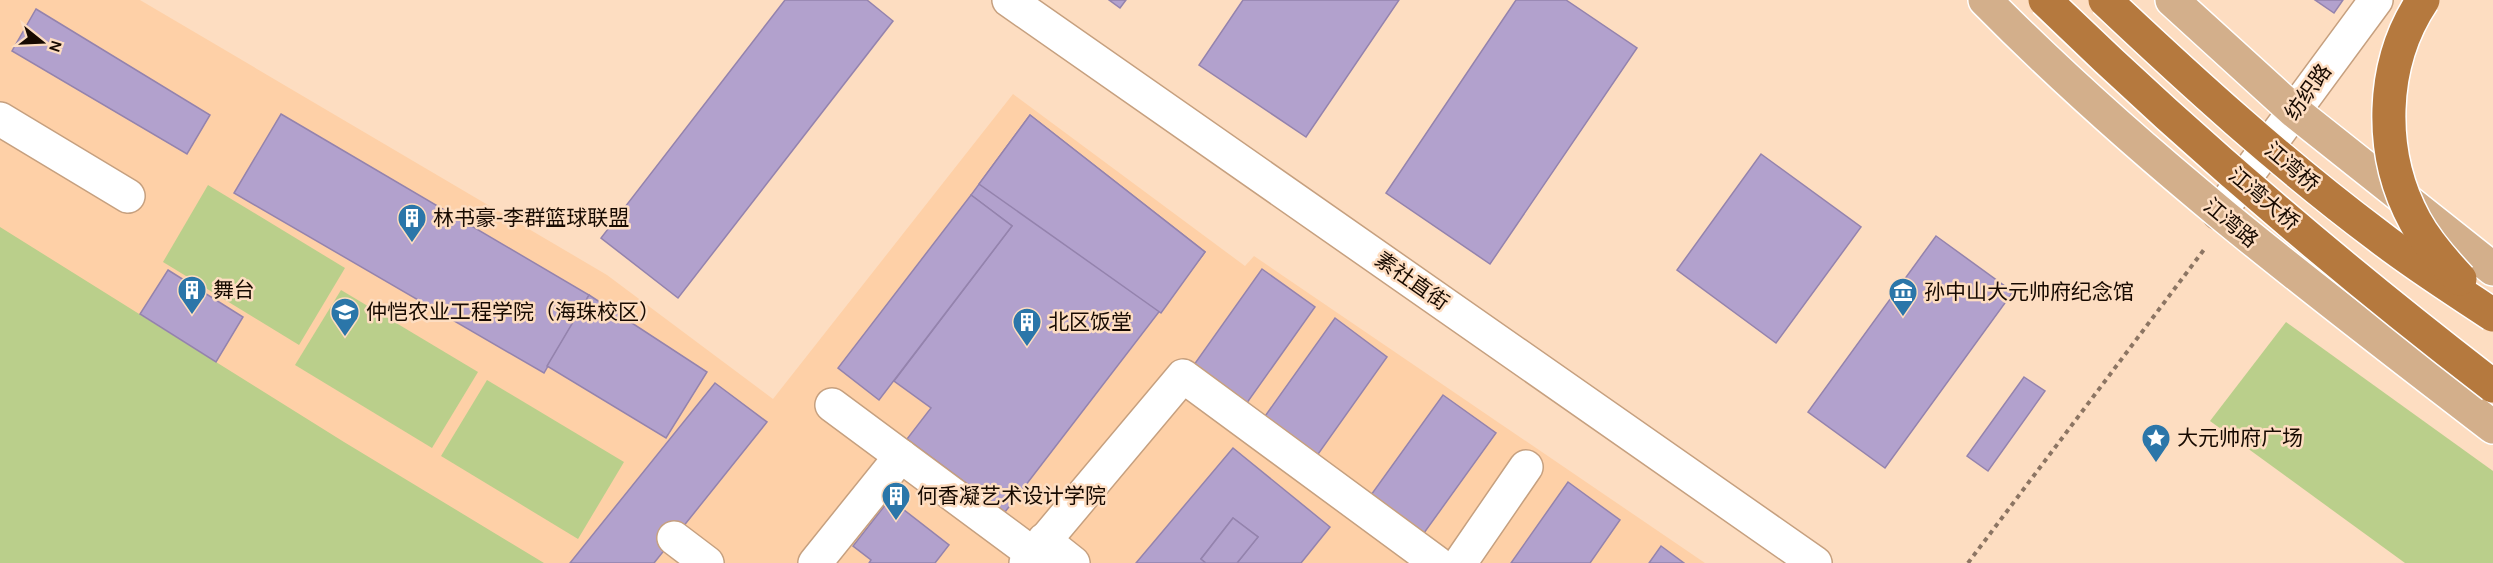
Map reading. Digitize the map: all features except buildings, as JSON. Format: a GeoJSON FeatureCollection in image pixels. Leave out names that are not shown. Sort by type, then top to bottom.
{"type":"FeatureCollection","features":[{"type":"Feature","properties":{"kind":"highway","name":"江湾大桥"},"geometry":{"type":"LineString","coordinates":[[2045,0],[2185,131],[2263,199],[2493,386]]}},
{"type":"Feature","properties":{"kind":"highway","name":"江湾桥"},"geometry":{"type":"LineString","coordinates":[[2105,0],[2234,119],[2340,207],[2378,237],[2493,315]]}},
{"type":"Feature","properties":{"kind":"highway"},"geometry":{"type":"LineString","coordinates":[[2423,0],[2408,25],[2395,60],[2390,110],[2394,160],[2405,198],[2427,240],[2461,280],[2493,308]]}},
{"type":"Feature","properties":{"kind":"main road","name":"江湾路"},"geometry":{"type":"LineString","coordinates":[[1985,0],[2117,125],[2219,213],[2493,427]]}},
{"type":"Feature","properties":{"kind":"main road"},"geometry":{"type":"LineString","coordinates":[[2172,0],[2294,111],[2493,269]]}},
{"type":"Feature","properties":{"kind":"street","name":"素社直街"},"geometry":{"type":"LineString","coordinates":[[1010,0],[1815,563]]}},
{"type":"Feature","properties":{"kind":"street","name":"纺织路"},"geometry":{"type":"LineString","coordinates":[[2219,213],[2376,0]]}},
{"type":"Feature","properties":{"kind":"street"},"geometry":{"type":"LineString","coordinates":[[0,119],[128,196]]}},
{"type":"Feature","properties":{"kind":"street"},"geometry":{"type":"LineString","coordinates":[[1034,552],[1183,376],[1437,563]]}},
{"type":"Feature","properties":{"kind":"street"},"geometry":{"type":"LineString","coordinates":[[832,405],[1034,552],[1073,563]]}},
{"type":"Feature","properties":{"kind":"street"},"geometry":{"type":"LineString","coordinates":[[815,563],[901,456]]}},
{"type":"Feature","properties":{"kind":"street"},"geometry":{"type":"LineString","coordinates":[[1460,563],[1526,466]]}},
{"type":"Feature","properties":{"kind":"street"},"geometry":{"type":"LineString","coordinates":[[674,538],[707,563]]}},
{"type":"Feature","properties":{"kind":"path"},"geometry":{"type":"LineString","coordinates":[[1968,563],[2212,239],[2219,213]]}},
{"type":"Feature","properties":{"kind":"shaded area","name":"仲恺农业工程学院（海珠校区）"},"geometry":{"type":"Polygon","coordinates":[[[0,0],[140,0],[607,275],[773,399],[1013,94],[1245,266],[1254,256],[1705,563],[0,563],[0,0]]]}},
{"type":"Feature","properties":{"kind":"green space"},"geometry":{"type":"Polygon","coordinates":[[[208,185],[345,268],[299,345],[163,262],[208,185]]]}},
{"type":"Feature","properties":{"kind":"green space"},"geometry":{"type":"Polygon","coordinates":[[[0,227],[344,442],[544,563],[0,563],[0,227]]]}},
{"type":"Feature","properties":{"kind":"green space"},"geometry":{"type":"Polygon","coordinates":[[[341,290],[478,372],[432,448],[295,365],[341,290]]]}},
{"type":"Feature","properties":{"kind":"green space"},"geometry":{"type":"Polygon","coordinates":[[[2286,322],[2493,471],[2493,563],[2405,563],[2210,421],[2286,322]]]}},
{"type":"Feature","properties":{"kind":"green space"},"geometry":{"type":"Polygon","coordinates":[[[487,380],[624,462],[578,539],[441,456],[487,380]]]}},
{"type":"Feature","properties":{"kind":"place","name":"林书豪-李群篮球联盟"},"geometry":{"type":"Point","coordinates":[412,244]}},
{"type":"Feature","properties":{"kind":"place","name":"舞台"},"geometry":{"type":"Point","coordinates":[192,316]}},
{"type":"Feature","properties":{"kind":"place","name":"孙中山大元帅府纪念馆"},"geometry":{"type":"Point","coordinates":[1903,318]}},
{"type":"Feature","properties":{"kind":"place","name":"仲恺农业工程学院（海珠校区）"},"geometry":{"type":"Point","coordinates":[345,338]}},
{"type":"Feature","properties":{"kind":"place","name":"北区饭堂"},"geometry":{"type":"Point","coordinates":[1027,348]}},
{"type":"Feature","properties":{"kind":"place","name":"大元帅府广场"},"geometry":{"type":"Point","coordinates":[2156,464]}},
{"type":"Feature","properties":{"kind":"place","name":"何香凝艺术设计学院"},"geometry":{"type":"Point","coordinates":[896,522]}}]}
